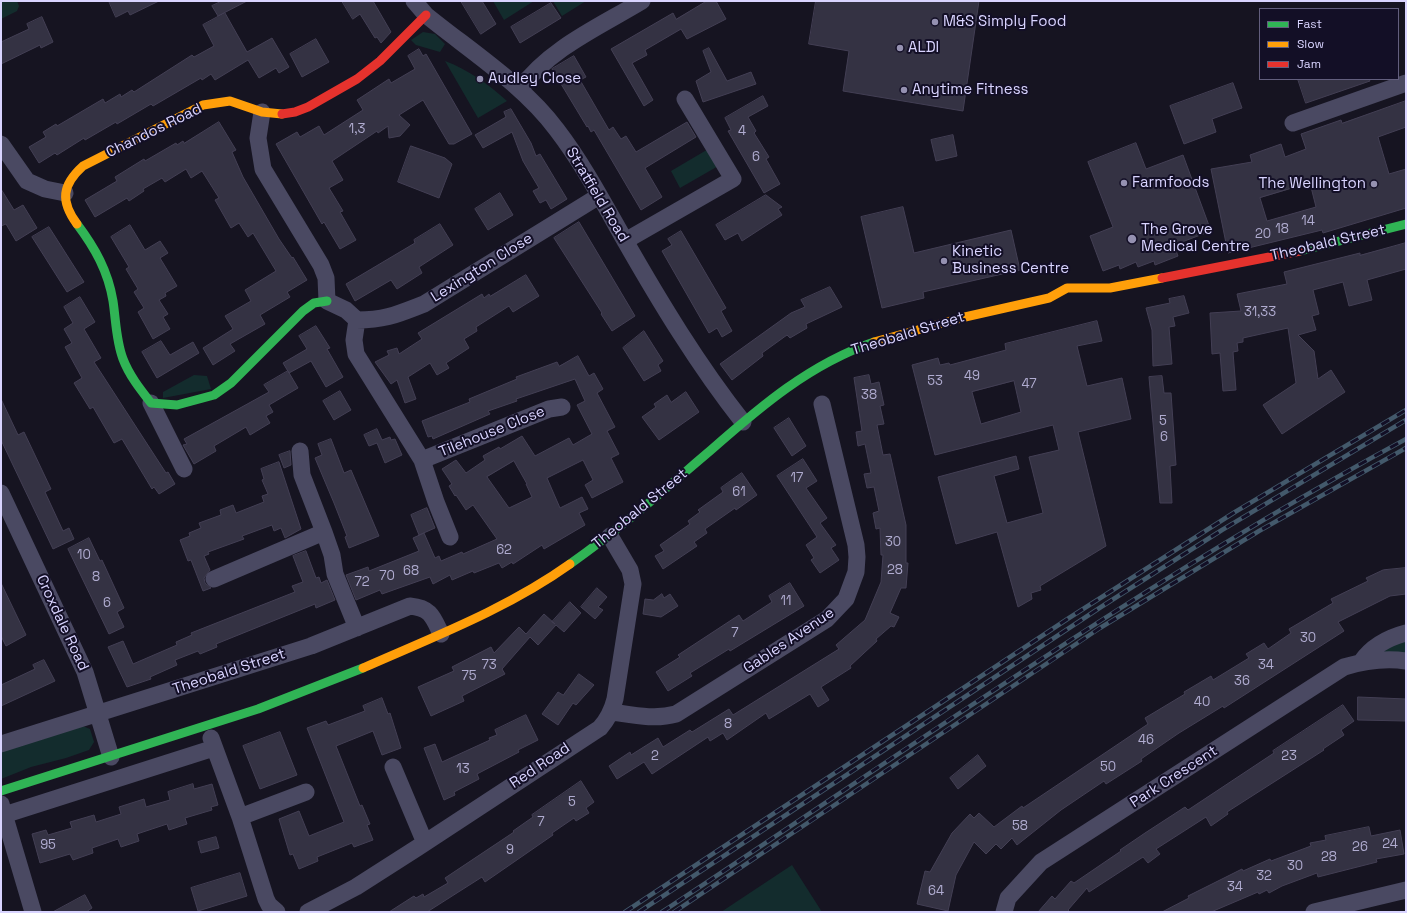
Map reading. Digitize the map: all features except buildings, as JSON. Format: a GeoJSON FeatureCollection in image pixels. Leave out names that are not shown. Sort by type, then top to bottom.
{"type":"FeatureCollection","features":[{"type":"Feature","properties":{"kind":"street","name":"Stratfield Road"},"geometry":{"type":"LineString","coordinates":[[414,1],[426,15],[520,89],[557,129],[708,376],[743,422]]}},
{"type":"Feature","properties":{"kind":"street"},"geometry":{"type":"LineString","coordinates":[[520,89],[543,64],[561,49],[642,1]]}},
{"type":"Feature","properties":{"kind":"street","name":"Chandos Road"},"geometry":{"type":"LineString","coordinates":[[65,193],[73,174],[83,166],[203,105],[230,101],[262,112],[279,114],[295,112],[357,79],[380,61],[426,15]]}},
{"type":"Feature","properties":{"kind":"street"},"geometry":{"type":"LineString","coordinates":[[1293,123],[1406,83]]}},
{"type":"Feature","properties":{"kind":"street"},"geometry":{"type":"LineString","coordinates":[[625,241],[733,179],[685,99]]}},
{"type":"Feature","properties":{"kind":"street"},"geometry":{"type":"LineString","coordinates":[[262,112],[258,138],[263,169],[321,265],[326,278],[327,301]]}},
{"type":"Feature","properties":{"kind":"street"},"geometry":{"type":"LineString","coordinates":[[1,144],[27,181],[46,189],[65,193],[70,216],[98,253],[109,280],[122,359],[131,377],[151,403],[184,469]]}},
{"type":"Feature","properties":{"kind":"street","name":"Lexington Close"},"geometry":{"type":"LineString","coordinates":[[357,320],[379,320],[396,316],[424,304],[599,196]]}},
{"type":"Feature","properties":{"kind":"street","name":"Theobald Street"},"geometry":{"type":"LineString","coordinates":[[1,791],[258,709],[344,677],[479,617],[542,583],[610,536],[743,422],[786,388],[816,368],[854,349],[899,334],[983,312],[1049,298],[1066,288],[1110,288],[1154,280],[1311,249],[1406,224]]}},
{"type":"Feature","properties":{"kind":"street"},"geometry":{"type":"LineString","coordinates":[[151,403],[176,405],[197,401],[214,395],[231,383],[303,312],[314,303],[327,301],[346,310],[357,320],[354,340],[356,354],[422,460],[450,537]]}},
{"type":"Feature","properties":{"kind":"street","name":"Gables Avenue"},"geometry":{"type":"LineString","coordinates":[[612,712],[654,717],[667,717],[676,714],[827,619],[846,599],[856,572],[856,546],[822,404]]}},
{"type":"Feature","properties":{"kind":"street","name":"Tilehouse Close"},"geometry":{"type":"LineString","coordinates":[[422,460],[549,408],[562,407]]}},
{"type":"Feature","properties":{"kind":"street"},"geometry":{"type":"LineString","coordinates":[[300,451],[302,475],[332,555],[335,574],[357,628]]}},
{"type":"Feature","properties":{"kind":"street","name":"Croxdale Road"},"geometry":{"type":"LineString","coordinates":[[1,493],[85,672],[111,757]]}},
{"type":"Feature","properties":{"kind":"street"},"geometry":{"type":"LineString","coordinates":[[214,578],[324,532]]}},
{"type":"Feature","properties":{"kind":"street","name":"Red Road"},"geometry":{"type":"LineString","coordinates":[[308,912],[356,887],[600,728],[612,712],[617,691],[633,584],[630,570],[610,536]]}},
{"type":"Feature","properties":{"kind":"street","name":"Theobald Street"},"geometry":{"type":"LineString","coordinates":[[1,744],[303,649],[410,606],[422,608],[431,614],[441,634]]}},
{"type":"Feature","properties":{"kind":"street"},"geometry":{"type":"LineString","coordinates":[[1362,662],[1368,652],[1389,638],[1406,633]]}},
{"type":"Feature","properties":{"kind":"street","name":"Park Crescent"},"geometry":{"type":"LineString","coordinates":[[1004,912],[1008,898],[1041,862],[1344,667],[1362,662],[1379,660],[1406,661]]}},
{"type":"Feature","properties":{"kind":"street"},"geometry":{"type":"LineString","coordinates":[[208,726],[214,748],[240,817],[266,899],[269,905],[276,912]]}},
{"type":"Feature","properties":{"kind":"street"},"geometry":{"type":"LineString","coordinates":[[33,912],[2,810],[214,748]]}},
{"type":"Feature","properties":{"kind":"street"},"geometry":{"type":"LineString","coordinates":[[393,767],[425,843]]}},
{"type":"Feature","properties":{"kind":"street"},"geometry":{"type":"LineString","coordinates":[[240,817],[306,792]]}},
{"type":"Feature","properties":{"kind":"street"},"geometry":{"type":"LineString","coordinates":[[1316,912],[1406,890]]}},
{"type":"Feature","properties":{"kind":"green space"},"geometry":{"type":"Polygon","coordinates":[[[1,1],[17,1],[19,6],[17,11],[1,19],[1,1]]]}},
{"type":"Feature","properties":{"kind":"green space"},"geometry":{"type":"Polygon","coordinates":[[[493,1],[534,1],[504,20],[493,1]]]}},
{"type":"Feature","properties":{"kind":"green space"},"geometry":{"type":"Polygon","coordinates":[[[553,1],[586,1],[562,16],[553,1]]]}},
{"type":"Feature","properties":{"kind":"green space"},"geometry":{"type":"Polygon","coordinates":[[[423,32],[435,34],[445,44],[440,52],[416,45],[411,40],[423,32]]]}},
{"type":"Feature","properties":{"kind":"green space"},"geometry":{"type":"Polygon","coordinates":[[[445,61],[478,78],[507,101],[478,118],[445,61]]]}},
{"type":"Feature","properties":{"kind":"green space"},"geometry":{"type":"Polygon","coordinates":[[[710,148],[720,165],[680,188],[671,171],[710,148]]]}},
{"type":"Feature","properties":{"kind":"green space"},"geometry":{"type":"Polygon","coordinates":[[[194,375],[207,376],[211,389],[163,398],[163,392],[194,375]]]}},
{"type":"Feature","properties":{"kind":"green space"},"geometry":{"type":"Polygon","coordinates":[[[1406,637],[1406,656],[1382,655],[1383,646],[1406,637]]]}},
{"type":"Feature","properties":{"kind":"green space"},"geometry":{"type":"Polygon","coordinates":[[[78,724],[90,729],[94,742],[89,750],[66,758],[31,767],[1,779],[1,748],[78,724]]]}},
{"type":"Feature","properties":{"kind":"green space"},"geometry":{"type":"Polygon","coordinates":[[[792,865],[822,912],[721,912],[792,865]]]}},
{"type":"Feature","properties":{"kind":"railway"},"geometry":{"type":"LineString","coordinates":[[625,912],[1069,618],[1235,512],[1406,410]]}},
{"type":"Feature","properties":{"kind":"railway"},"geometry":{"type":"LineString","coordinates":[[639,912],[1101,607],[1222,530],[1406,420]]}},
{"type":"Feature","properties":{"kind":"railway"},"geometry":{"type":"LineString","coordinates":[[662,912],[1121,607],[1215,549],[1406,439]]}},
{"type":"Feature","properties":{"kind":"railway"},"geometry":{"type":"LineString","coordinates":[[674,912],[1100,628],[1259,531],[1406,448]]}},
{"type":"Feature","properties":{"kind":"traffic: fast"},"geometry":{"type":"LineString","coordinates":[[77,224],[90,242],[100,260],[108,280],[113,301],[116,331],[125,365],[151,403],[177,405],[214,395],[231,383],[303,311],[314,303],[327,301]]}},
{"type":"Feature","properties":{"kind":"traffic: fast"},"geometry":{"type":"LineString","coordinates":[[1300,251],[1406,224]]}},
{"type":"Feature","properties":{"kind":"traffic: fast"},"geometry":{"type":"LineString","coordinates":[[570,564],[624,523],[768,402],[787,388],[807,374],[829,362],[874,342]]}},
{"type":"Feature","properties":{"kind":"traffic: fast"},"geometry":{"type":"LineString","coordinates":[[1,791],[258,709],[363,668]]}},
{"type":"Feature","properties":{"kind":"traffic: slow"},"geometry":{"type":"LineString","coordinates":[[77,224],[68,208],[66,194],[67,187],[71,180],[83,166],[203,105],[230,101],[262,112],[282,114]]}},
{"type":"Feature","properties":{"kind":"traffic: slow"},"geometry":{"type":"LineString","coordinates":[[874,342],[965,317],[1049,298],[1067,288],[1110,288],[1162,278]]}},
{"type":"Feature","properties":{"kind":"traffic: slow"},"geometry":{"type":"LineString","coordinates":[[363,668],[495,609],[521,595],[570,564]]}},
{"type":"Feature","properties":{"kind":"traffic: jam"},"geometry":{"type":"LineString","coordinates":[[282,114],[295,112],[308,107],[357,79],[380,61],[426,15]]}},
{"type":"Feature","properties":{"kind":"traffic: jam"},"geometry":{"type":"LineString","coordinates":[[1162,278],[1300,251]]}},
{"type":"Feature","properties":{"kind":"place","name":"M&S Simply Food"},"geometry":{"type":"Point","coordinates":[935,22]}},
{"type":"Feature","properties":{"kind":"place","name":"ALDI"},"geometry":{"type":"Point","coordinates":[900,48]}},
{"type":"Feature","properties":{"kind":"place","name":"Audley Close"},"geometry":{"type":"Point","coordinates":[480,79]}},
{"type":"Feature","properties":{"kind":"place","name":"Anytime Fitness"},"geometry":{"type":"Point","coordinates":[904,90]}},
{"type":"Feature","properties":{"kind":"place","name":"Farmfoods"},"geometry":{"type":"Point","coordinates":[1124,183]}},
{"type":"Feature","properties":{"kind":"place","name":"The Wellington"},"geometry":{"type":"Point","coordinates":[1374,184]}},
{"type":"Feature","properties":{"kind":"place","name":"The Grove Medical Centre"},"geometry":{"type":"Point","coordinates":[1132,239]}},
{"type":"Feature","properties":{"kind":"place","name":"Kinetic Business Centre"},"geometry":{"type":"Point","coordinates":[944,261]}}]}
